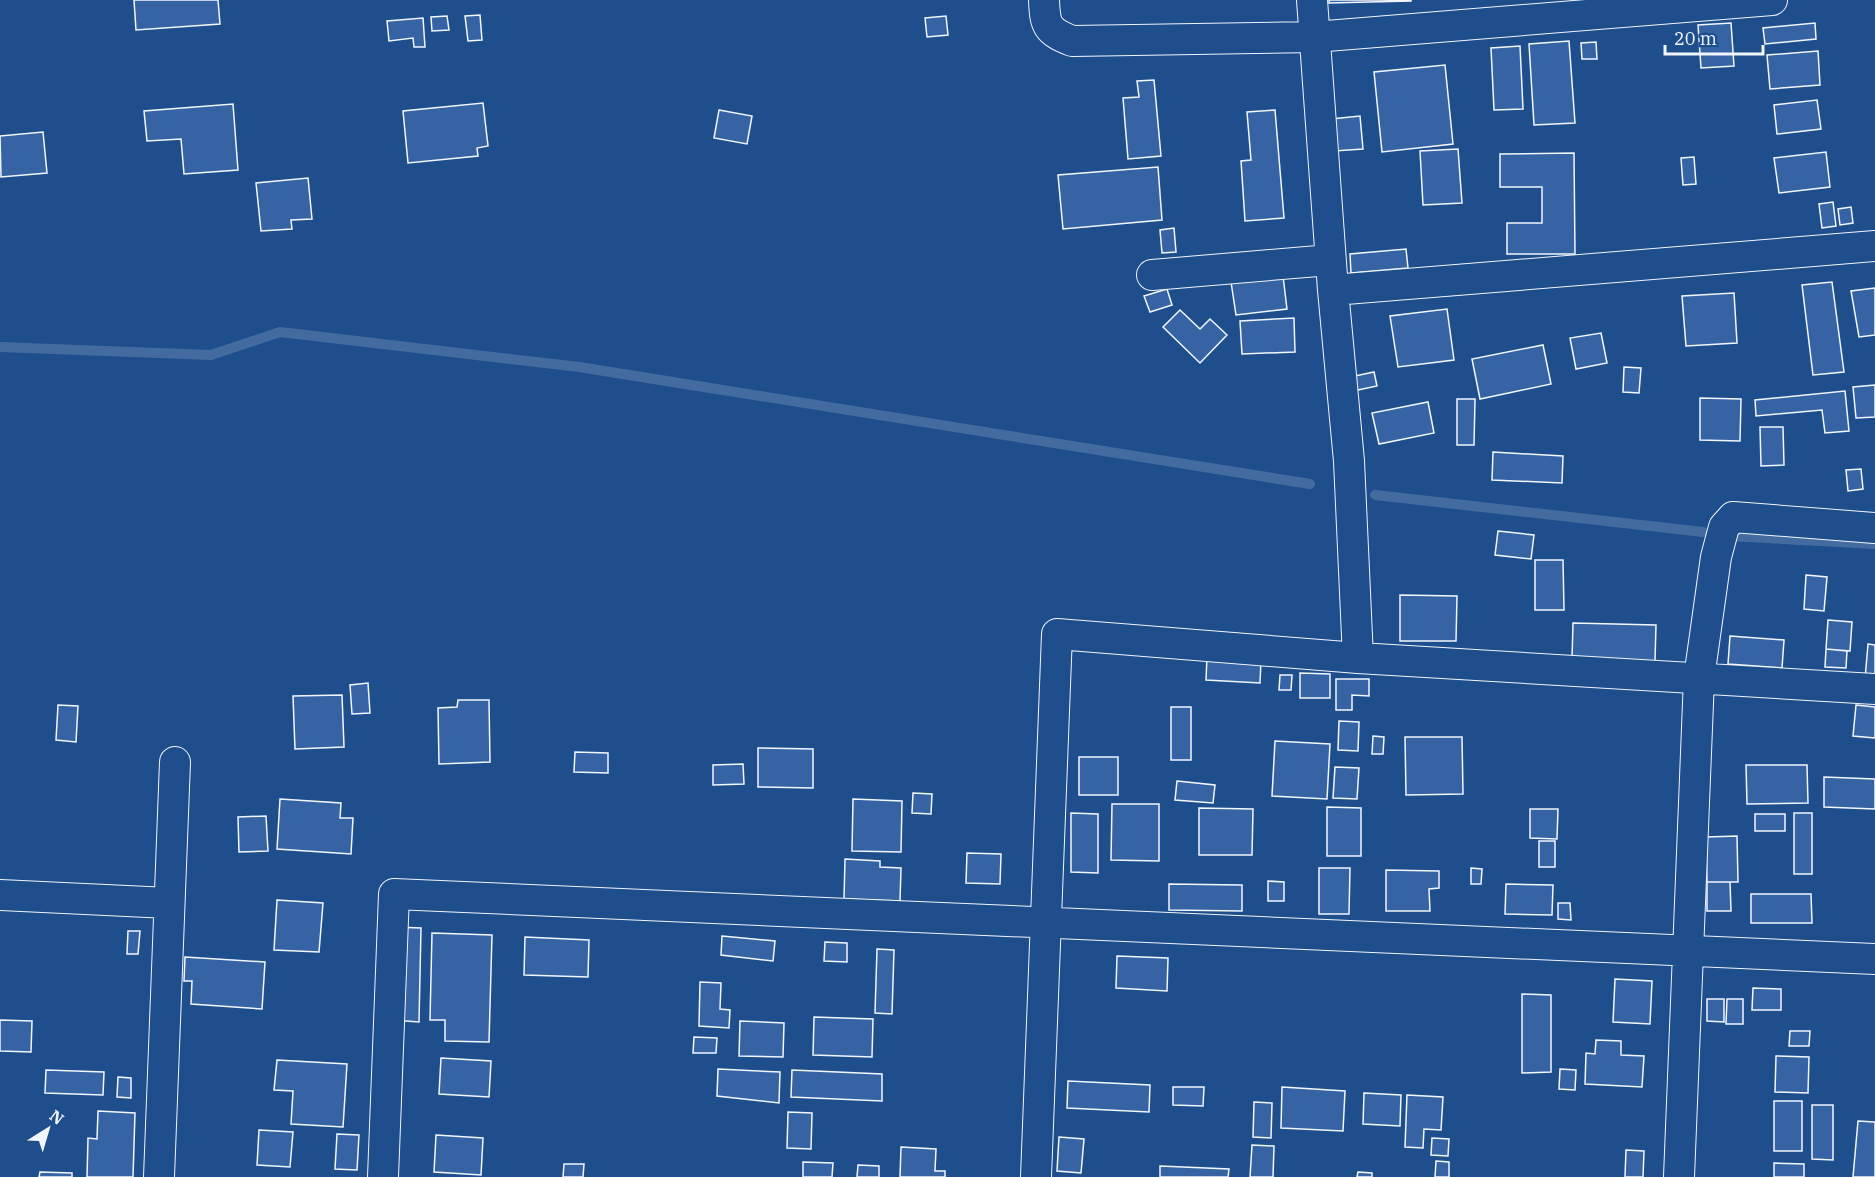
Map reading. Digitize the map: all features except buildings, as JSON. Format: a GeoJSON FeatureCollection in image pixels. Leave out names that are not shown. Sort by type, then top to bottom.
{"type":"FeatureCollection","features":[{"type":"Feature","properties":{"kind":"street"},"geometry":{"type":"LineString","coordinates":[[1044,0],[1045,22],[1055,34],[1072,41],[1314,37],[1772,0]]}},
{"type":"Feature","properties":{"kind":"street"},"geometry":{"type":"LineString","coordinates":[[1312,0],[1330,260],[1349,461],[1358,658]]}},
{"type":"Feature","properties":{"kind":"street"},"geometry":{"type":"LineString","coordinates":[[1333,290],[1875,246]]}},
{"type":"Feature","properties":{"kind":"street"},"geometry":{"type":"LineString","coordinates":[[1152,275],[1330,260]]}},
{"type":"Feature","properties":{"kind":"street"},"geometry":{"type":"LineString","coordinates":[[1679,1177],[1699,678],[1716,557],[1724,527],[1733,518],[1875,528]]}},
{"type":"Feature","properties":{"kind":"street"},"geometry":{"type":"LineString","coordinates":[[1036,1177],[1057,634],[1358,658],[1875,689]]}},
{"type":"Feature","properties":{"kind":"street"},"geometry":{"type":"LineString","coordinates":[[159,1177],[175,762]]}},
{"type":"Feature","properties":{"kind":"street"},"geometry":{"type":"LineString","coordinates":[[383,1177],[394,894],[1875,959]]}},
{"type":"Feature","properties":{"kind":"street"},"geometry":{"type":"LineString","coordinates":[[0,895],[169,903]]}},
{"type":"Feature","properties":{"kind":"waterway"},"geometry":{"type":"LineString","coordinates":[[0,347],[211,355],[280,332],[579,367],[1310,484]]}},
{"type":"Feature","properties":{"kind":"waterway"},"geometry":{"type":"LineString","coordinates":[[1375,495],[1703,532]]}},
{"type":"Feature","properties":{"kind":"waterway"},"geometry":{"type":"LineString","coordinates":[[1728,536],[1875,544]]}}]}
